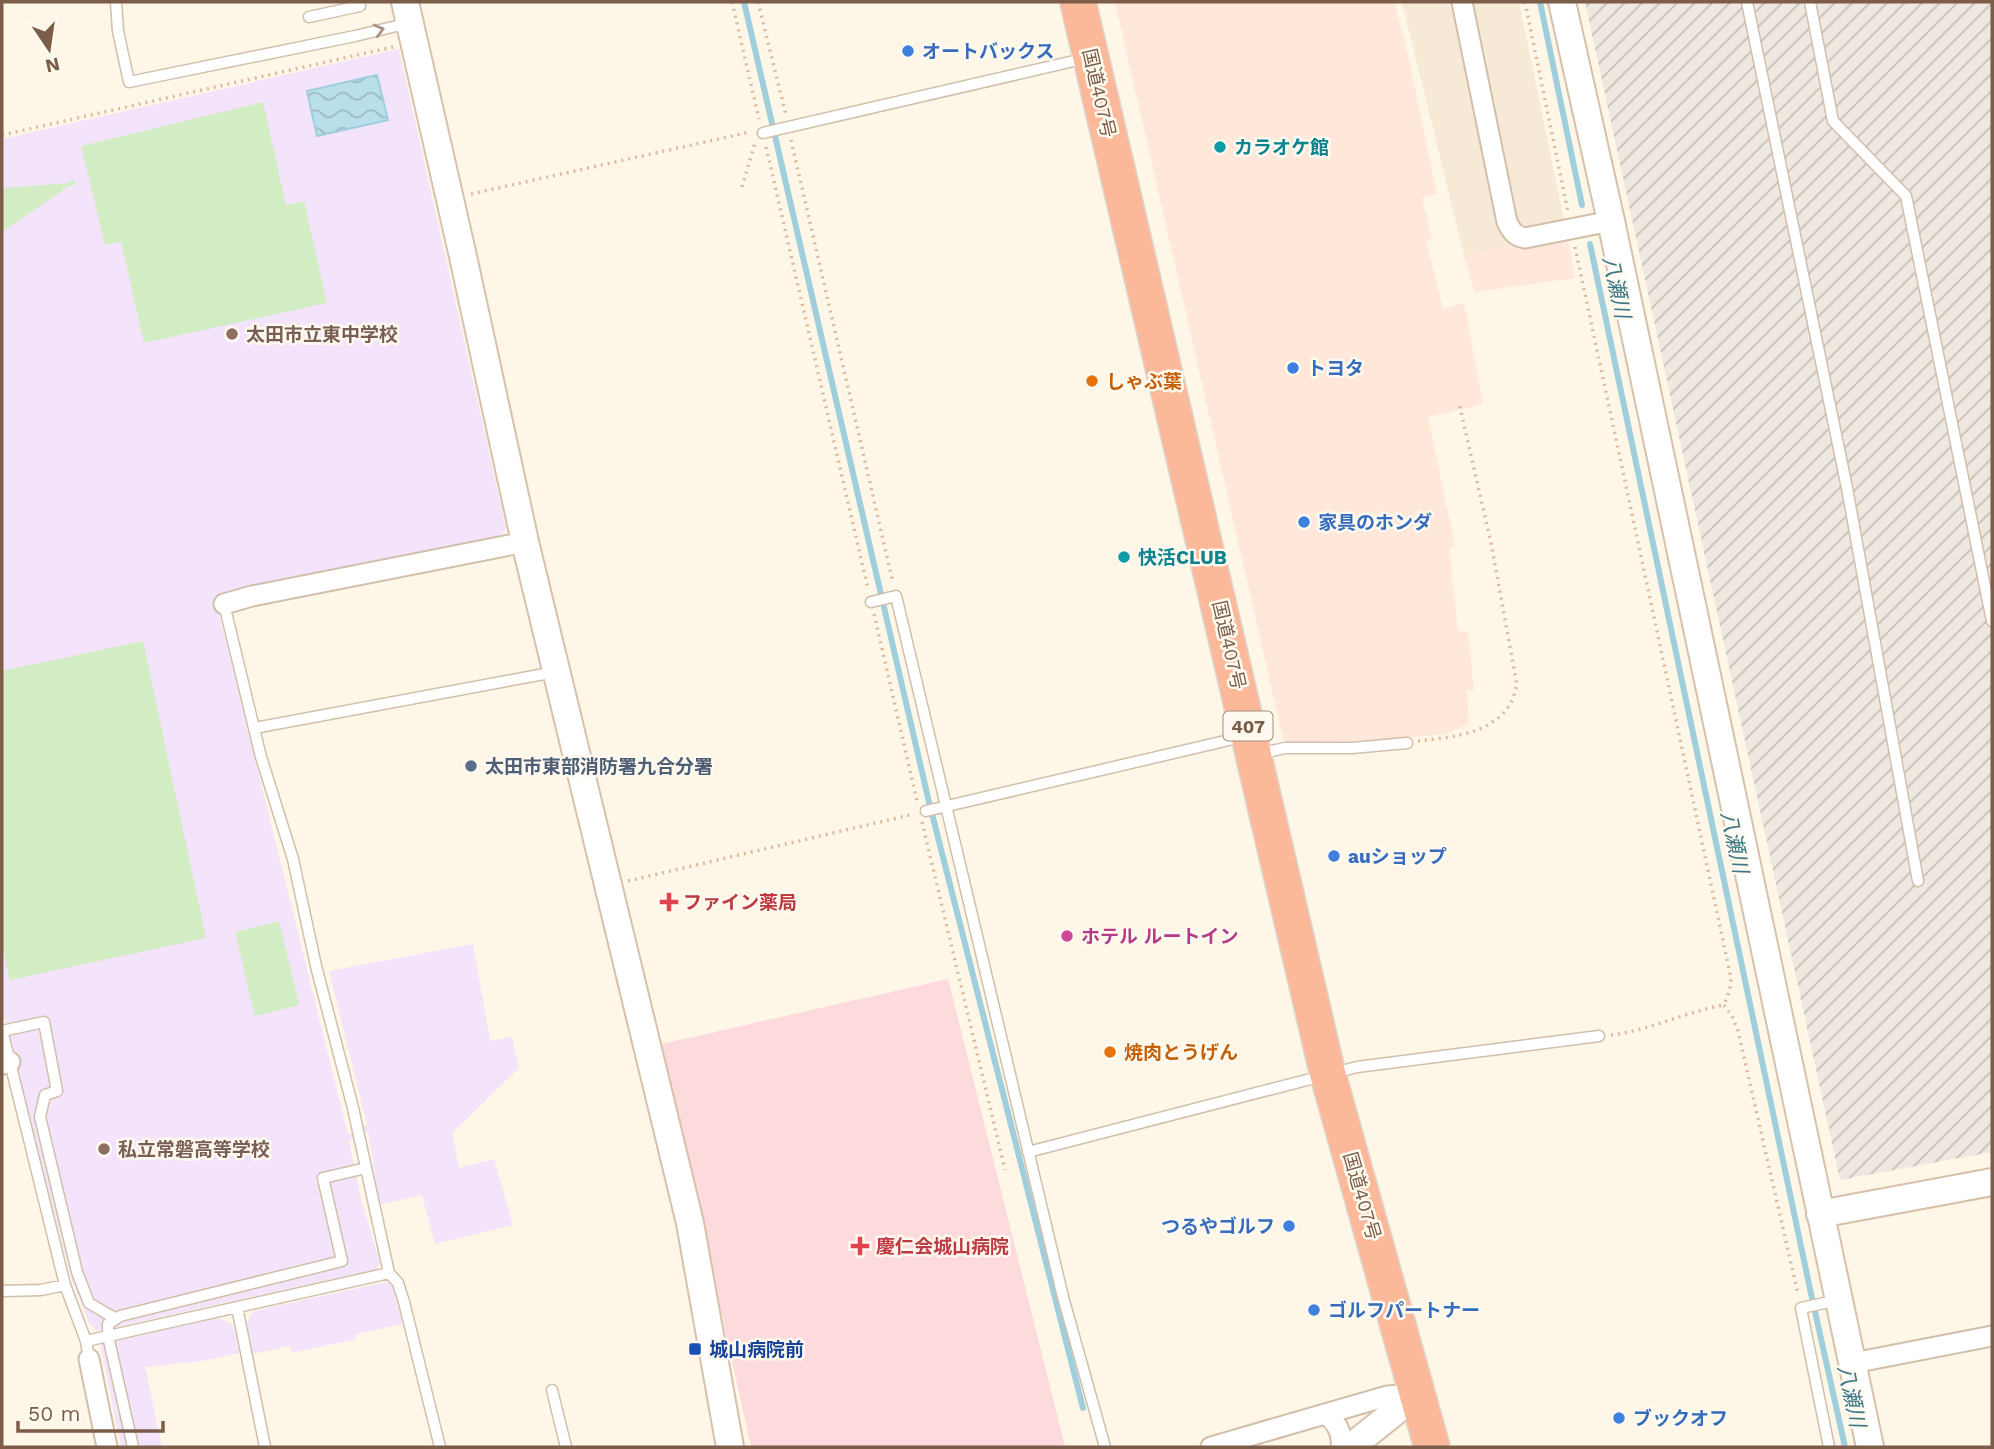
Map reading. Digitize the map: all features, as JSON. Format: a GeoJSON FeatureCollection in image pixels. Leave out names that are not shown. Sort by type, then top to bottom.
{"type":"FeatureCollection","features":[{"type":"Feature","properties":{"kind":"highway","name":"国道407号"},"geometry":{"type":"LineString","coordinates":[[1078,2],[1328,1075],[1432,1447]]}},
{"type":"Feature","properties":{"kind":"street"},"geometry":{"type":"LineString","coordinates":[[1461,2],[1507,222],[1516,236],[1525,238],[1611,221]]}},
{"type":"Feature","properties":{"kind":"street"},"geometry":{"type":"LineString","coordinates":[[1562,2],[1611,221],[1820,1214],[1832,1301],[1853,1363],[1870,1447]]}},
{"type":"Feature","properties":{"kind":"street"},"geometry":{"type":"LineString","coordinates":[[404,23],[462,251],[555,672],[690,1223],[730,1447]]}},
{"type":"Feature","properties":{"kind":"street"},"geometry":{"type":"LineString","coordinates":[[224,604],[252,596],[525,542]]}},
{"type":"Feature","properties":{"kind":"street"},"geometry":{"type":"LineString","coordinates":[[1820,1214],[1992,1182]]}},
{"type":"Feature","properties":{"kind":"street"},"geometry":{"type":"LineString","coordinates":[[1853,1363],[1992,1336]]}},
{"type":"Feature","properties":{"kind":"street"},"geometry":{"type":"LineString","coordinates":[[88,1350],[107,1447]]}},
{"type":"Feature","properties":{"kind":"street"},"geometry":{"type":"LineString","coordinates":[[1211,1447],[1387,1396],[1417,1394]]}},
{"type":"Feature","properties":{"kind":"street"},"geometry":{"type":"LineString","coordinates":[[1351,1447],[1417,1394]]}},
{"type":"Feature","properties":{"kind":"street"},"geometry":{"type":"LineString","coordinates":[[1326,1414],[1337,1424],[1341,1447]]}},
{"type":"Feature","properties":{"kind":"lane"},"geometry":{"type":"LineString","coordinates":[[116,2],[118,31],[130,82],[349,37],[404,23]]}},
{"type":"Feature","properties":{"kind":"lane"},"geometry":{"type":"LineString","coordinates":[[1747,2],[1847,488],[1918,881]]}},
{"type":"Feature","properties":{"kind":"lane"},"geometry":{"type":"LineString","coordinates":[[1810,2],[1833,121],[1906,196],[1992,621]]}},
{"type":"Feature","properties":{"kind":"lane"},"geometry":{"type":"LineString","coordinates":[[309,17],[360,6]]}},
{"type":"Feature","properties":{"kind":"lane"},"geometry":{"type":"LineString","coordinates":[[765,133],[1091,58]]}},
{"type":"Feature","properties":{"kind":"lane"},"geometry":{"type":"LineString","coordinates":[[874,602],[894,597],[1063,1297],[1105,1447]]}},
{"type":"Feature","properties":{"kind":"lane"},"geometry":{"type":"LineString","coordinates":[[224,604],[261,757],[293,859],[390,1273],[398,1283],[404,1302],[440,1447]]}},
{"type":"Feature","properties":{"kind":"lane"},"geometry":{"type":"LineString","coordinates":[[254,728],[555,672]]}},
{"type":"Feature","properties":{"kind":"lane"},"geometry":{"type":"LineString","coordinates":[[926,811],[1252,745],[1285,748],[1407,743]]}},
{"type":"Feature","properties":{"kind":"lane"},"geometry":{"type":"LineString","coordinates":[[116,1319],[89,1303],[77,1272],[40,1117],[44,1095],[57,1091],[44,1022],[2,1031],[6,1063],[65,1285],[88,1350],[108,1336],[390,1273]]}},
{"type":"Feature","properties":{"kind":"lane"},"geometry":{"type":"LineString","coordinates":[[1028,1152],[1357,1067],[1599,1036]]}},
{"type":"Feature","properties":{"kind":"lane"},"geometry":{"type":"LineString","coordinates":[[133,1447],[108,1336],[108,1324],[120,1316],[342,1261],[323,1178],[366,1168]]}},
{"type":"Feature","properties":{"kind":"lane"},"geometry":{"type":"LineString","coordinates":[[2,1290],[41,1290],[65,1285]]}},
{"type":"Feature","properties":{"kind":"lane"},"geometry":{"type":"LineString","coordinates":[[1829,1447],[1802,1307],[1832,1301]]}},
{"type":"Feature","properties":{"kind":"lane"},"geometry":{"type":"LineString","coordinates":[[237,1307],[265,1447]]}},
{"type":"Feature","properties":{"kind":"lane"},"geometry":{"type":"LineString","coordinates":[[552,1390],[566,1447]]}},
{"type":"Feature","properties":{"kind":"path"},"geometry":{"type":"LineString","coordinates":[[758,2],[894,597]]}},
{"type":"Feature","properties":{"kind":"path"},"geometry":{"type":"LineString","coordinates":[[1525,2],[1731,978],[1724,1005]]}},
{"type":"Feature","properties":{"kind":"path"},"geometry":{"type":"LineString","coordinates":[[2,135],[404,23]]}},
{"type":"Feature","properties":{"kind":"path"},"geometry":{"type":"LineString","coordinates":[[464,198],[469,194],[756,131],[765,133]]}},
{"type":"Feature","properties":{"kind":"path"},"geometry":{"type":"LineString","coordinates":[[742,187],[756,139],[765,133]]}},
{"type":"Feature","properties":{"kind":"path"},"geometry":{"type":"LineString","coordinates":[[1407,743],[1447,737],[1488,726],[1511,704],[1517,685],[1491,543],[1459,403]]}},
{"type":"Feature","properties":{"kind":"path"},"geometry":{"type":"LineString","coordinates":[[609,885],[926,811]]}},
{"type":"Feature","properties":{"kind":"path"},"geometry":{"type":"LineString","coordinates":[[1599,1036],[1636,1031],[1678,1016],[1724,1005]]}},
{"type":"Feature","properties":{"kind":"path"},"geometry":{"type":"LineString","coordinates":[[1724,1005],[1738,1031],[1802,1307]]}},
{"type":"Feature","properties":{"kind":"shaded area"},"geometry":{"type":"Polygon","coordinates":[[[1115,2],[1394,2],[1404,37],[1437,194],[1422,198],[1432,239],[1426,241],[1443,309],[1464,303],[1483,404],[1428,417],[1455,546],[1449,548],[1458,631],[1468,632],[1474,691],[1467,691],[1469,724],[1447,734],[1284,743],[1115,2]]]}},
{"type":"Feature","properties":{"kind":"shaded area"},"geometry":{"type":"Polygon","coordinates":[[[1402,2],[1519,2],[1567,235],[1464,255],[1402,2]]]}},
{"type":"Feature","properties":{"kind":"shaded area"},"geometry":{"type":"Polygon","coordinates":[[[1585,2],[1992,2],[1992,1152],[1840,1180],[1585,2]]]}},
{"type":"Feature","properties":{"kind":"shaded area"},"geometry":{"type":"Polygon","coordinates":[[[399,49],[506,528],[497,541],[215,598],[348,1135],[367,1125],[329,971],[473,944],[490,1041],[512,1037],[519,1068],[452,1133],[459,1168],[494,1159],[513,1225],[435,1244],[422,1195],[380,1205],[368,1132],[349,1141],[362,1203],[380,1263],[377,1269],[111,1328],[114,1341],[219,1318],[233,1325],[234,1332],[248,1329],[247,1322],[254,1311],[391,1281],[403,1324],[356,1334],[356,1339],[292,1353],[290,1346],[253,1354],[249,1333],[236,1337],[239,1353],[202,1361],[145,1367],[162,1447],[121,1447],[100,1343],[106,1342],[103,1330],[97,1331],[89,1323],[72,1280],[11,1039],[2,1040],[2,1026],[6,1024],[2,1005],[2,139],[399,49]]]}},
{"type":"Feature","properties":{"kind":"shaded area"},"geometry":{"type":"Polygon","coordinates":[[[1567,235],[1575,278],[1474,292],[1464,255],[1567,235]]]}},
{"type":"Feature","properties":{"kind":"shaded area","name":"慶仁会城山病院"},"geometry":{"type":"Polygon","coordinates":[[[948,979],[1065,1447],[751,1447],[662,1044],[948,979]]]}},
{"type":"Feature","properties":{"kind":"green space"},"geometry":{"type":"Polygon","coordinates":[[[263,102],[286,205],[304,201],[327,303],[144,343],[121,242],[105,245],[81,146],[263,102]]]}},
{"type":"Feature","properties":{"kind":"green space"},"geometry":{"type":"Polygon","coordinates":[[[72,180],[75,185],[69,186],[2,232],[2,188],[69,183],[72,180]]]}},
{"type":"Feature","properties":{"kind":"green space"},"geometry":{"type":"Polygon","coordinates":[[[143,641],[206,938],[10,980],[2,944],[2,671],[143,641]]]}},
{"type":"Feature","properties":{"kind":"green space"},"geometry":{"type":"Polygon","coordinates":[[[279,921],[299,1005],[255,1016],[235,932],[279,921]]]}},
{"type":"Feature","properties":{"kind":"water"},"geometry":{"type":"Polygon","coordinates":[[[377,75],[388,120],[317,136],[307,91],[377,75]]]}},
{"type":"Feature","properties":{"kind":"waterway"},"geometry":{"type":"LineString","coordinates":[[744,2],[929,802],[1083,1408]]}},
{"type":"Feature","properties":{"kind":"waterway","name":"八瀬川"},"geometry":{"type":"LineString","coordinates":[[1540,2],[1582,205]]}},
{"type":"Feature","properties":{"kind":"waterway","name":"八瀬川"},"geometry":{"type":"LineString","coordinates":[[1590,244],[1845,1447]]}},
{"type":"Feature","properties":{"kind":"place","name":"オートバックス"},"geometry":{"type":"Point","coordinates":[908,51]}},
{"type":"Feature","properties":{"kind":"place","name":"カラオケ館"},"geometry":{"type":"Point","coordinates":[1220,147]}},
{"type":"Feature","properties":{"kind":"place","name":"太田市立東中学校"},"geometry":{"type":"Point","coordinates":[232,334]}},
{"type":"Feature","properties":{"kind":"place","name":"トヨタ"},"geometry":{"type":"Point","coordinates":[1293,368]}},
{"type":"Feature","properties":{"kind":"place","name":"しゃぶ葉"},"geometry":{"type":"Point","coordinates":[1092,381]}},
{"type":"Feature","properties":{"kind":"place","name":"家具のホンダ"},"geometry":{"type":"Point","coordinates":[1304,522]}},
{"type":"Feature","properties":{"kind":"place","name":"快活CLUB"},"geometry":{"type":"Point","coordinates":[1124,557]}},
{"type":"Feature","properties":{"kind":"place","name":"太田市東部消防署九合分署"},"geometry":{"type":"Point","coordinates":[471,766]}},
{"type":"Feature","properties":{"kind":"place","name":"auショップ"},"geometry":{"type":"Point","coordinates":[1334,856]}},
{"type":"Feature","properties":{"kind":"place","name":"ファイン薬局"},"geometry":{"type":"Point","coordinates":[669,902]}},
{"type":"Feature","properties":{"kind":"place","name":"ホテル ルートイン"},"geometry":{"type":"Point","coordinates":[1067,936]}},
{"type":"Feature","properties":{"kind":"place","name":"焼肉とうげん"},"geometry":{"type":"Point","coordinates":[1110,1052]}},
{"type":"Feature","properties":{"kind":"place","name":"私立常磐高等学校"},"geometry":{"type":"Point","coordinates":[104,1149]}},
{"type":"Feature","properties":{"kind":"place","name":"つるやゴルフ"},"geometry":{"type":"Point","coordinates":[1289,1226]}},
{"type":"Feature","properties":{"kind":"place","name":"慶仁会城山病院"},"geometry":{"type":"Point","coordinates":[860,1246]}},
{"type":"Feature","properties":{"kind":"place","name":"ゴルフパートナー"},"geometry":{"type":"Point","coordinates":[1314,1310]}},
{"type":"Feature","properties":{"kind":"place","name":"城山病院前"},"geometry":{"type":"Point","coordinates":[695,1349]}},
{"type":"Feature","properties":{"kind":"place","name":"ブックオフ"},"geometry":{"type":"Point","coordinates":[1619,1418]}}]}
